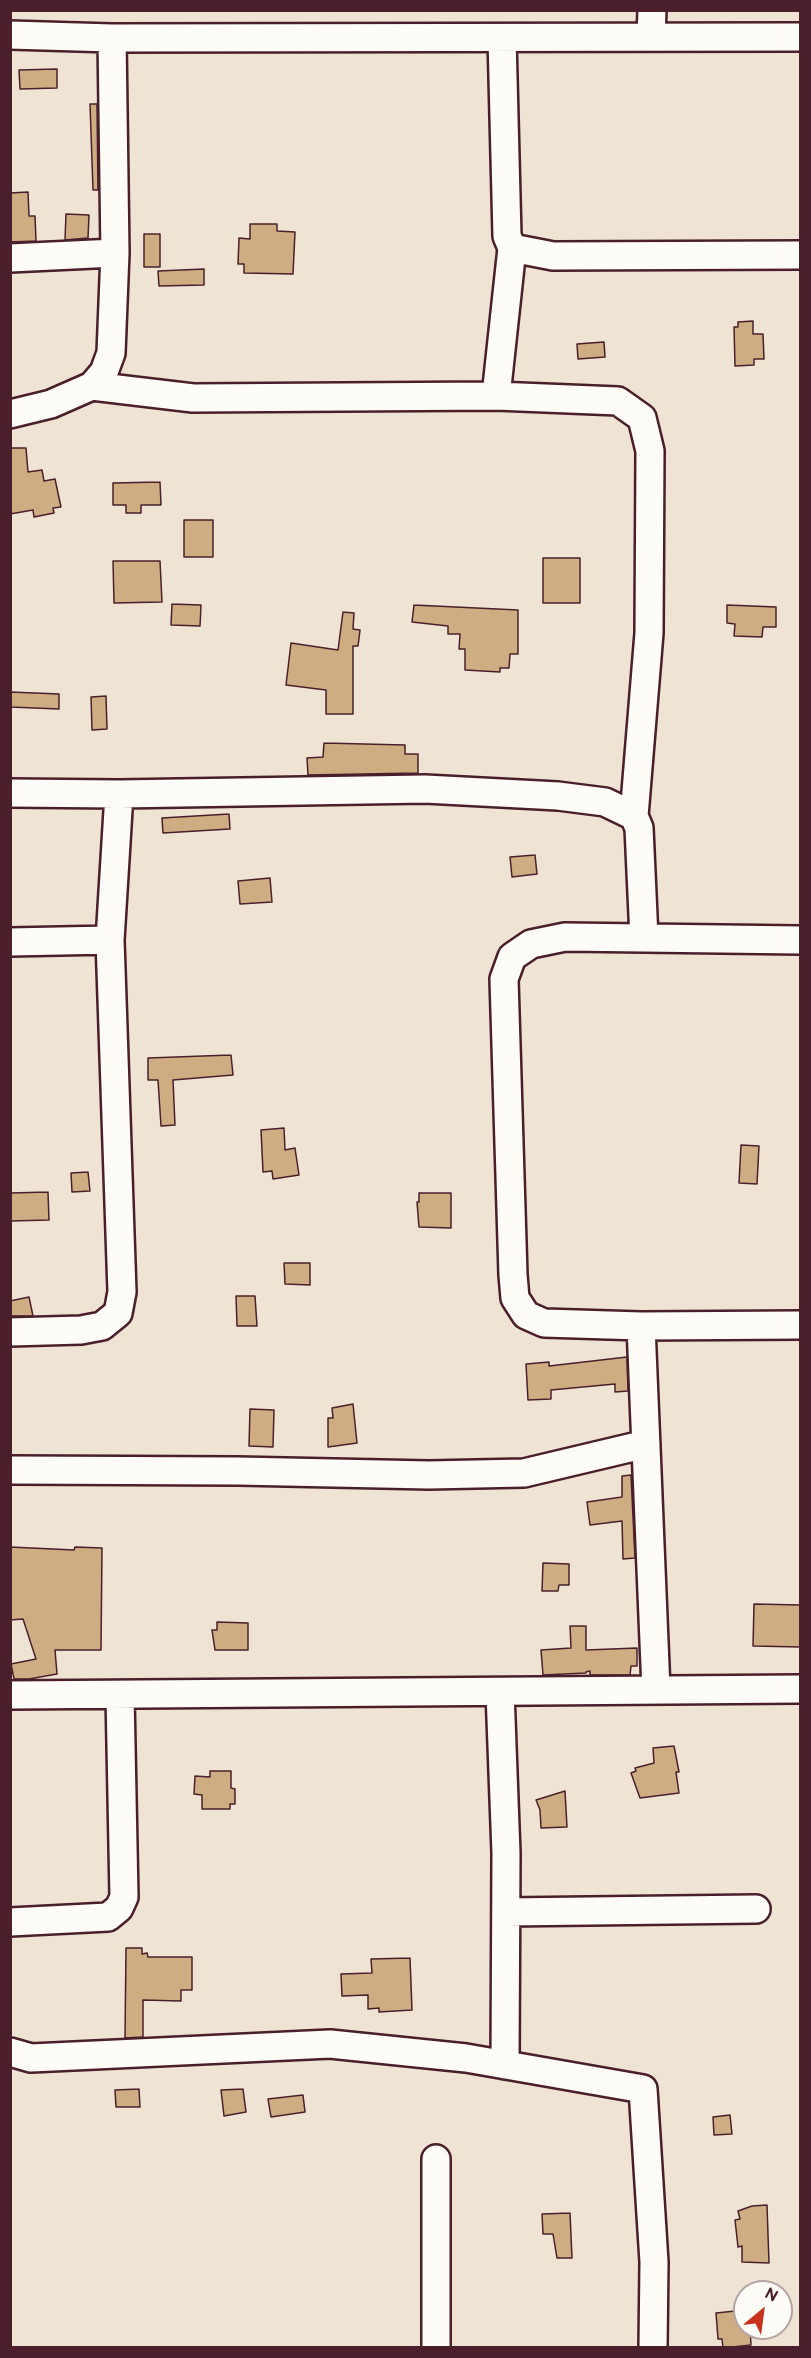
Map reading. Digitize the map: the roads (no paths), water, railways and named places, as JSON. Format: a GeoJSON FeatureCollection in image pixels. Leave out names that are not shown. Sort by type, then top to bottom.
{"type":"FeatureCollection","features":[{"type":"Feature","properties":{"kind":"street"},"geometry":{"type":"LineString","coordinates":[[10,35],[112,38],[502,38],[651,24],[801,37]]}},
{"type":"Feature","properties":{"kind":"street"},"geometry":{"type":"LineString","coordinates":[[10,414],[51,404],[92,386],[104,372],[111,353],[115,253],[112,38]]}},
{"type":"Feature","properties":{"kind":"street"},"geometry":{"type":"LineString","coordinates":[[496,396],[512,248],[507,236],[502,38]]}},
{"type":"Feature","properties":{"kind":"street"},"geometry":{"type":"LineString","coordinates":[[512,248],[553,256],[801,255]]}},
{"type":"Feature","properties":{"kind":"street"},"geometry":{"type":"LineString","coordinates":[[10,258],[115,253]]}},
{"type":"Feature","properties":{"kind":"street"},"geometry":{"type":"LineString","coordinates":[[92,386],[193,398],[496,396],[618,401],[642,418],[650,452],[649,633],[634,816],[639,828],[644,938]]}},
{"type":"Feature","properties":{"kind":"street"},"geometry":{"type":"LineString","coordinates":[[10,793],[119,794],[425,789],[558,796],[605,802],[634,816]]}},
{"type":"Feature","properties":{"kind":"street"},"geometry":{"type":"LineString","coordinates":[[10,1332],[102,1326],[118,1312],[123,1292],[110,940],[119,794]]}},
{"type":"Feature","properties":{"kind":"street"},"geometry":{"type":"LineString","coordinates":[[801,940],[565,937],[531,944],[512,957],[504,979],[515,1298],[526,1315],[544,1323],[641,1326],[801,1325]]}},
{"type":"Feature","properties":{"kind":"street"},"geometry":{"type":"LineString","coordinates":[[10,942],[110,940]]}},
{"type":"Feature","properties":{"kind":"street"},"geometry":{"type":"LineString","coordinates":[[641,1326],[656,1690]]}},
{"type":"Feature","properties":{"kind":"street"},"geometry":{"type":"LineString","coordinates":[[10,1470],[429,1475],[524,1473],[646,1444]]}},
{"type":"Feature","properties":{"kind":"street"},"geometry":{"type":"LineString","coordinates":[[10,1695],[801,1689]]}},
{"type":"Feature","properties":{"kind":"street"},"geometry":{"type":"LineString","coordinates":[[500,1692],[506,1853],[505,2065]]}},
{"type":"Feature","properties":{"kind":"street"},"geometry":{"type":"LineString","coordinates":[[10,1922],[108,1917],[119,1908],[124,1897],[120,1695]]}},
{"type":"Feature","properties":{"kind":"street"},"geometry":{"type":"LineString","coordinates":[[506,1912],[756,1909]]}},
{"type":"Feature","properties":{"kind":"street"},"geometry":{"type":"LineString","coordinates":[[10,2052],[31,2058],[330,2044],[466,2058],[643,2089],[654,2262],[653,2348]]}},
{"type":"Feature","properties":{"kind":"street"},"geometry":{"type":"LineString","coordinates":[[436,2158],[436,2348]]}}]}
